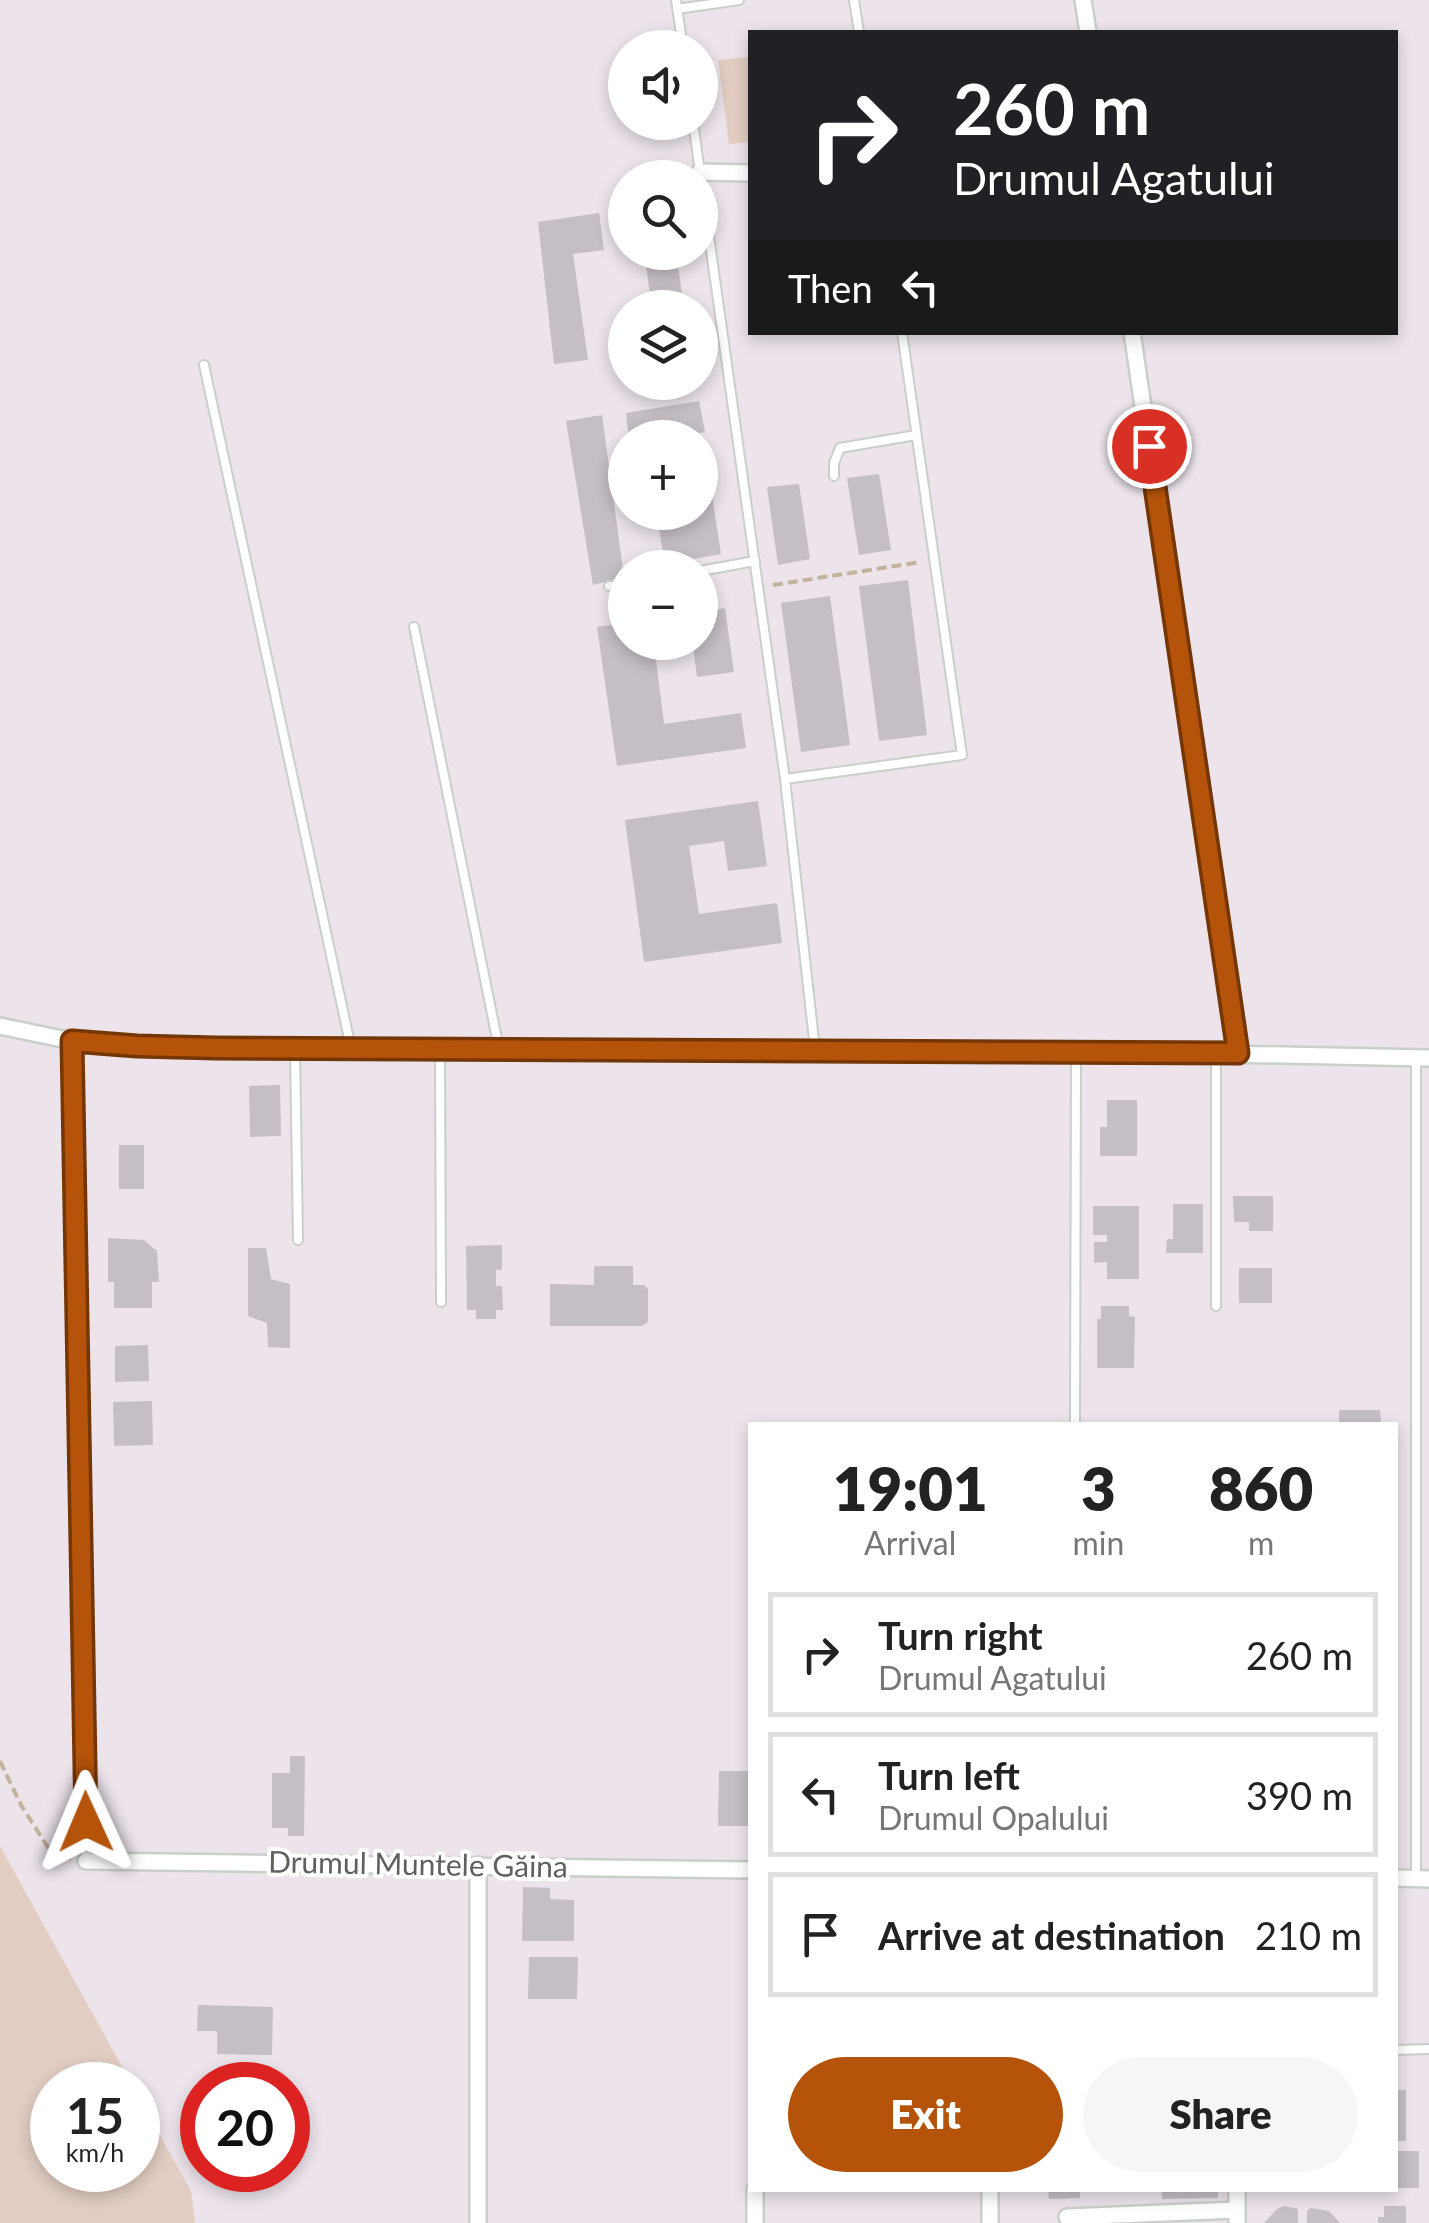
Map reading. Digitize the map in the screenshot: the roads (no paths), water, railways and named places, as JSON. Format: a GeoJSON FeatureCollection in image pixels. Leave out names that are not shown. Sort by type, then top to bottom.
{"type":"FeatureCollection","features":[{"type":"Feature","properties":{"kind":"street"},"geometry":{"type":"LineString","coordinates":[[1083,0],[1088,30]]}},
{"type":"Feature","properties":{"kind":"street"},"geometry":{"type":"LineString","coordinates":[[718,172],[748,173]]}},
{"type":"Feature","properties":{"kind":"street"},"geometry":{"type":"LineString","coordinates":[[1132,335],[1238,1053]]}},
{"type":"Feature","properties":{"kind":"street"},"geometry":{"type":"LineString","coordinates":[[0,1026],[72,1041],[137,1046],[1076,1051],[1422,1058]]}},
{"type":"Feature","properties":{"kind":"street","name":"Drumul Muntele Găina"},"geometry":{"type":"LineString","coordinates":[[86,1861],[748,1870]]}},
{"type":"Feature","properties":{"kind":"street"},"geometry":{"type":"LineString","coordinates":[[478,1865],[478,2223]]}},
{"type":"Feature","properties":{"kind":"street"},"geometry":{"type":"LineString","coordinates":[[754,2192],[754,2223]]}},
{"type":"Feature","properties":{"kind":"street"},"geometry":{"type":"LineString","coordinates":[[990,2192],[990,2223]]}},
{"type":"Feature","properties":{"kind":"street"},"geometry":{"type":"LineString","coordinates":[[1066,2217],[1237,2217]]}},
{"type":"Feature","properties":{"kind":"lane"},"geometry":{"type":"LineString","coordinates":[[681,30],[677,4],[739,0]]}},
{"type":"Feature","properties":{"kind":"lane"},"geometry":{"type":"LineString","coordinates":[[854,0],[858,30]]}},
{"type":"Feature","properties":{"kind":"lane"},"geometry":{"type":"LineString","coordinates":[[714,270],[785,779],[816,1050]]}},
{"type":"Feature","properties":{"kind":"lane"},"geometry":{"type":"LineString","coordinates":[[785,779],[962,756],[902,335]]}},
{"type":"Feature","properties":{"kind":"lane"},"geometry":{"type":"LineString","coordinates":[[204,365],[350,1048]]}},
{"type":"Feature","properties":{"kind":"lane"},"geometry":{"type":"LineString","coordinates":[[834,476],[840,448],[916,435]]}},
{"type":"Feature","properties":{"kind":"lane"},"geometry":{"type":"LineString","coordinates":[[718,567],[755,561]]}},
{"type":"Feature","properties":{"kind":"lane"},"geometry":{"type":"LineString","coordinates":[[414,626],[498,1048]]}},
{"type":"Feature","properties":{"kind":"lane"},"geometry":{"type":"LineString","coordinates":[[72,1041],[86,1861]]}},
{"type":"Feature","properties":{"kind":"lane"},"geometry":{"type":"LineString","coordinates":[[296,1048],[298,1240]]}},
{"type":"Feature","properties":{"kind":"lane"},"geometry":{"type":"LineString","coordinates":[[440,1049],[441,1302]]}},
{"type":"Feature","properties":{"kind":"lane"},"geometry":{"type":"LineString","coordinates":[[1075,1422],[1076,1051]]}},
{"type":"Feature","properties":{"kind":"lane"},"geometry":{"type":"LineString","coordinates":[[1216,1053],[1216,1306]]}},
{"type":"Feature","properties":{"kind":"lane"},"geometry":{"type":"LineString","coordinates":[[1422,1058],[1422,1879]]}},
{"type":"Feature","properties":{"kind":"lane"},"geometry":{"type":"LineString","coordinates":[[1398,2050],[1429,2049]]}}]}
